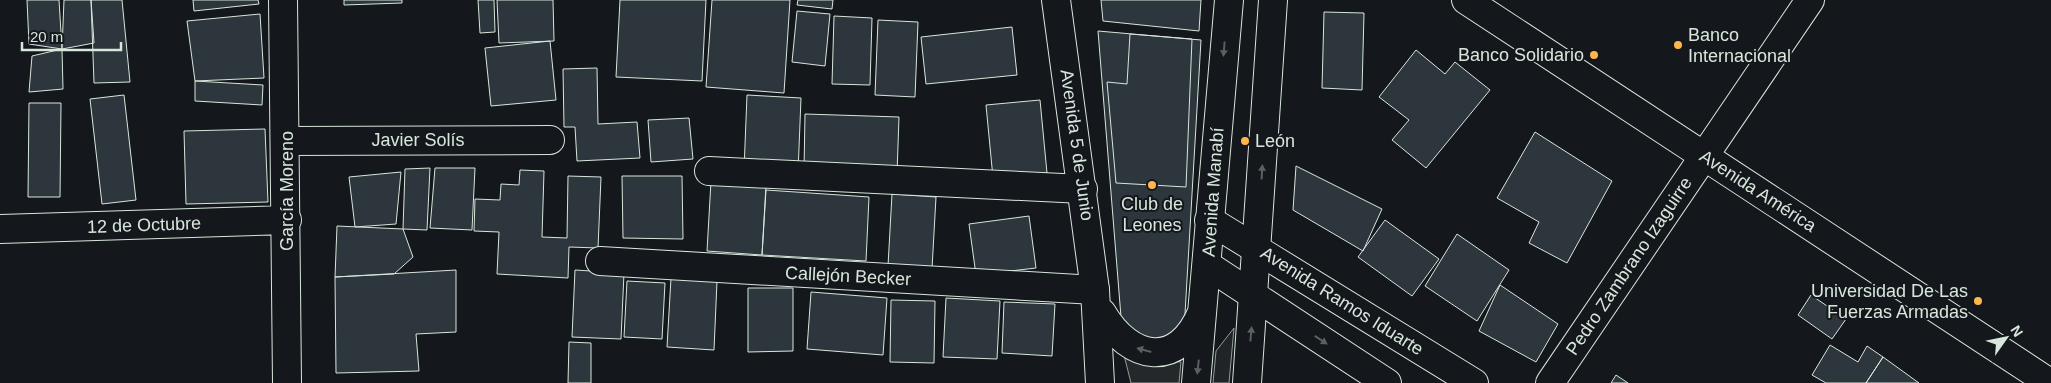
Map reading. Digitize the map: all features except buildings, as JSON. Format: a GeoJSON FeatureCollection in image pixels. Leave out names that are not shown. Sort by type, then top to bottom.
{"type":"FeatureCollection","features":[{"type":"Feature","properties":{"kind":"street","name":"García Moreno"},"geometry":{"type":"LineString","coordinates":[[283,0],[287,220],[287,383]]}},
{"type":"Feature","properties":{"kind":"street","name":"Avenida 5 de Junio"},"geometry":{"type":"LineString","coordinates":[[1056,0],[1098,302],[1116,383]]}},
{"type":"Feature","properties":{"kind":"street","name":"Avenida Manabí"},"geometry":{"type":"LineString","coordinates":[[1196,383],[1229,0]]}},
{"type":"Feature","properties":{"kind":"street"},"geometry":{"type":"LineString","coordinates":[[1247,383],[1273,0]]}},
{"type":"Feature","properties":{"kind":"street","name":"Avenida América"},"geometry":{"type":"LineString","coordinates":[[1466,0],[2050,383]]}},
{"type":"Feature","properties":{"kind":"street","name":"Pedro Zambrano Izaguirre"},"geometry":{"type":"LineString","coordinates":[[1550,383],[1810,0]]}},
{"type":"Feature","properties":{"kind":"street","name":"Javier Solís"},"geometry":{"type":"LineString","coordinates":[[286,141],[550,140]]}},
{"type":"Feature","properties":{"kind":"street"},"geometry":{"type":"LineString","coordinates":[[709,172],[1083,189]]}},
{"type":"Feature","properties":{"kind":"street","name":"12 de Octubre"},"geometry":{"type":"LineString","coordinates":[[0,230],[287,220]]}},
{"type":"Feature","properties":{"kind":"street","name":"Avenida Ramos Iduarte"},"geometry":{"type":"LineString","coordinates":[[1209,220],[1474,383]]}},
{"type":"Feature","properties":{"kind":"street","name":"Callejón Becker"},"geometry":{"type":"LineString","coordinates":[[600,261],[1098,302]]}},
{"type":"Feature","properties":{"kind":"street"},"geometry":{"type":"LineString","coordinates":[[1207,265],[1386,383]]}},
{"type":"Feature","properties":{"kind":"street","name":"Avenida 5 de Junio"},"geometry":{"type":"LineString","coordinates":[[1098,302],[1100,383]]}},
{"type":"Feature","properties":{"kind":"street"},"geometry":{"type":"LineString","coordinates":[[1098,302],[1118,337],[1128,345],[1151,352],[1176,346],[1188,337],[1196,326],[1204,306]]}},
{"type":"Feature","properties":{"kind":"shaded area"},"geometry":{"type":"Polygon","coordinates":[[[1234,328],[1229,383],[1213,383],[1216,351],[1234,328]]]}},
{"type":"Feature","properties":{"kind":"shaded area"},"geometry":{"type":"Polygon","coordinates":[[[1124,355],[1181,362],[1179,383],[1131,383],[1124,355]]]}},
{"type":"Feature","properties":{"kind":"place","name":"Banco Internacional"},"geometry":{"type":"Point","coordinates":[1678,45]}},
{"type":"Feature","properties":{"kind":"place","name":"Banco Solidario"},"geometry":{"type":"Point","coordinates":[1594,55]}},
{"type":"Feature","properties":{"kind":"place","name":"León"},"geometry":{"type":"Point","coordinates":[1245,141]}},
{"type":"Feature","properties":{"kind":"place","name":"Club de Leones"},"geometry":{"type":"Point","coordinates":[1152,185]}},
{"type":"Feature","properties":{"kind":"place","name":"Universidad De Las Fuerzas Armadas"},"geometry":{"type":"Point","coordinates":[1978,301]}}]}
